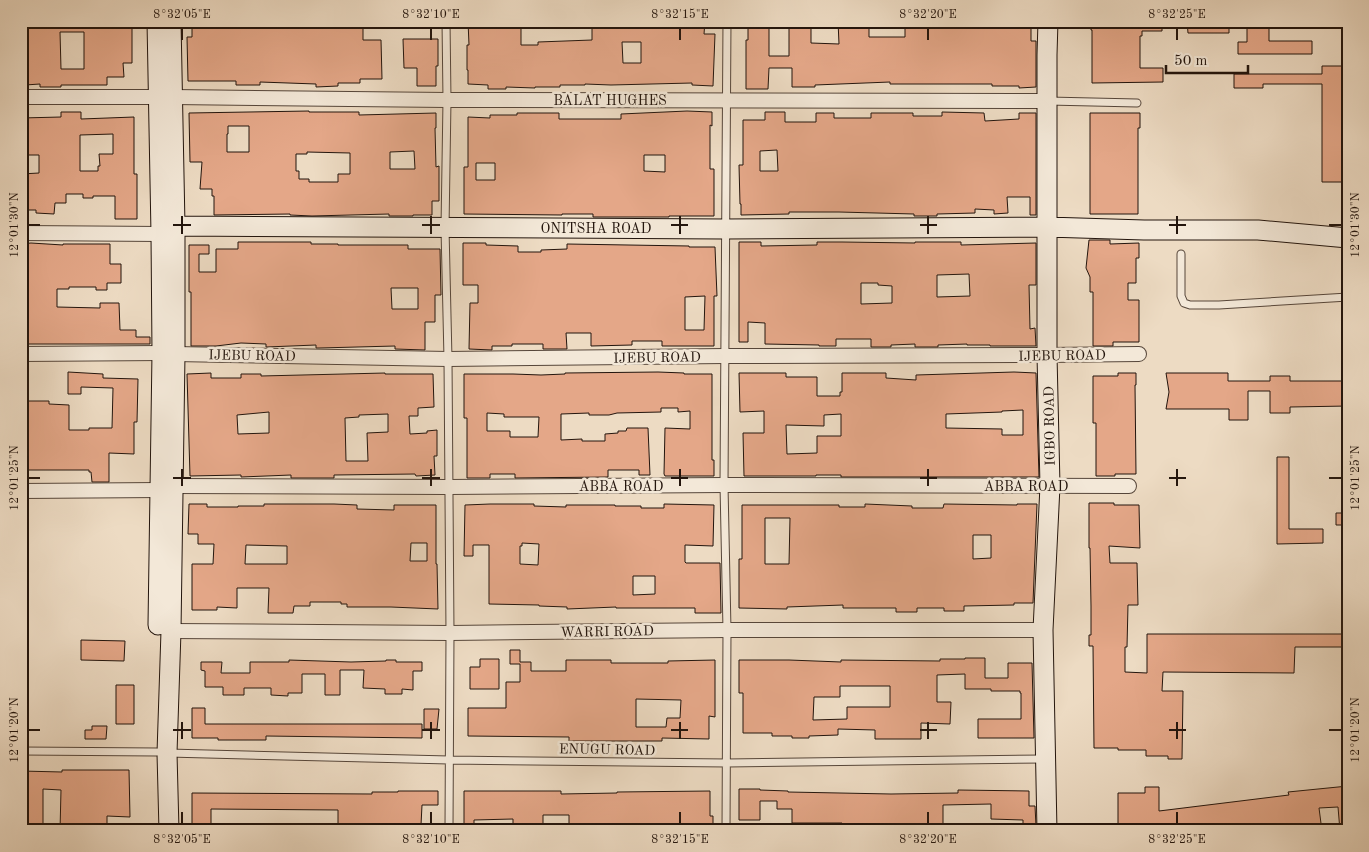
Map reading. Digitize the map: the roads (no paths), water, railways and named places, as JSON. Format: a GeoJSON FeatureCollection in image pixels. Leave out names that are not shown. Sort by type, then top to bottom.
{"type":"FeatureCollection","features":[{"type":"Feature","properties":{"kind":"street"},"geometry":{"type":"LineString","coordinates":[[157,21],[165,97],[168,230],[167,488],[162,753],[169,831]]}},
{"type":"Feature","properties":{"kind":"street"},"geometry":{"type":"LineString","coordinates":[[165,97],[171,21]]}},
{"type":"Feature","properties":{"kind":"street","name":"IGBO ROAD"},"geometry":{"type":"LineString","coordinates":[[1047,831],[1043,630],[1050,486],[1047,355],[1048,21]]}},
{"type":"Feature","properties":{"kind":"street","name":"BALAT HUGHES"},"geometry":{"type":"LineString","coordinates":[[21,96],[447,100],[1047,101]]}},
{"type":"Feature","properties":{"kind":"street","name":"ONITSHA ROAD"},"geometry":{"type":"LineString","coordinates":[[21,233],[445,228],[1047,227],[1144,230],[1258,230],[1348,238]]}},
{"type":"Feature","properties":{"kind":"street","name":"IJEBU ROAD"},"geometry":{"type":"LineString","coordinates":[[21,354],[168,353],[448,359],[1139,354]]}},
{"type":"Feature","properties":{"kind":"street","name":"ABBA ROAD"},"geometry":{"type":"LineString","coordinates":[[21,491],[167,488],[724,485],[1129,486]]}},
{"type":"Feature","properties":{"kind":"street"},"geometry":{"type":"LineString","coordinates":[[156,831],[171,631],[167,488]]}},
{"type":"Feature","properties":{"kind":"street","name":"WARRI ROAD"},"geometry":{"type":"LineString","coordinates":[[171,631],[450,633],[728,630],[1043,630]]}},
{"type":"Feature","properties":{"kind":"lane"},"geometry":{"type":"LineString","coordinates":[[446,21],[445,228],[450,633],[449,831]]}},
{"type":"Feature","properties":{"kind":"lane"},"geometry":{"type":"LineString","coordinates":[[726,831],[728,630],[724,485],[727,21]]}},
{"type":"Feature","properties":{"kind":"lane"},"geometry":{"type":"LineString","coordinates":[[1047,101],[1137,103]]}},
{"type":"Feature","properties":{"kind":"lane"},"geometry":{"type":"LineString","coordinates":[[1181,254],[1181,296],[1184,303],[1190,305],[1348,297]]}},
{"type":"Feature","properties":{"kind":"lane","name":"ENUGU ROAD"},"geometry":{"type":"LineString","coordinates":[[21,751],[449,760],[726,763],[1046,759]]}}]}
